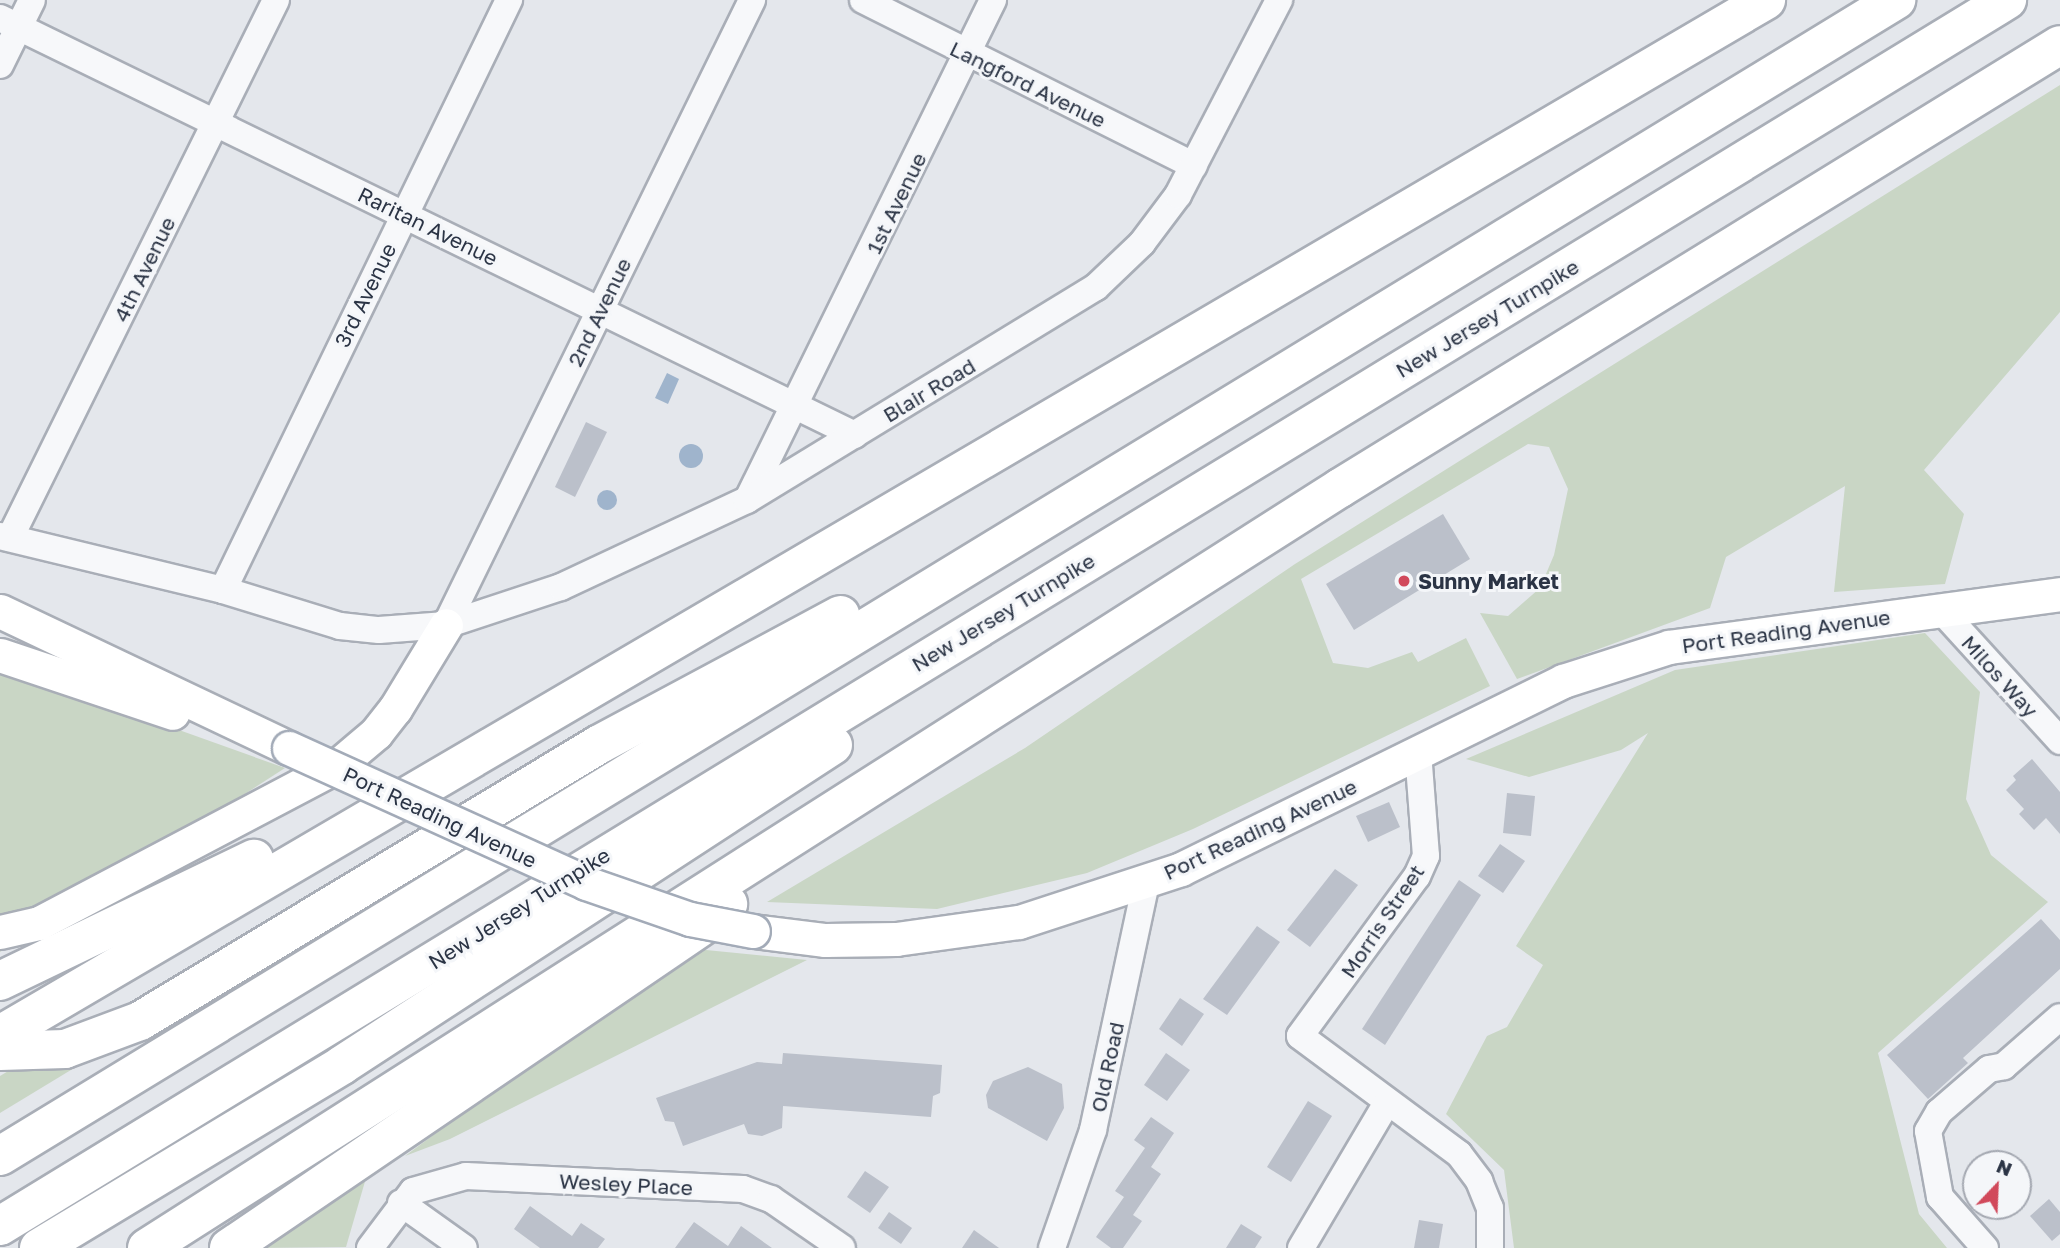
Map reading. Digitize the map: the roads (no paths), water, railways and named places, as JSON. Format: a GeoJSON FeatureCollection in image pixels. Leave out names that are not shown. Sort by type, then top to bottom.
{"type":"FeatureCollection","features":[{"type":"Feature","properties":{"kind":"highway"},"geometry":{"type":"LineString","coordinates":[[0,1035],[1766,0]]}},
{"type":"Feature","properties":{"kind":"highway"},"geometry":{"type":"LineString","coordinates":[[0,1156],[1896,0]]}},
{"type":"Feature","properties":{"kind":"highway","name":"New Jersey Turnpike"},"geometry":{"type":"LineString","coordinates":[[0,1226],[2007,0]]}},
{"type":"Feature","properties":{"kind":"highway"},"geometry":{"type":"LineString","coordinates":[[147,1248],[1339,488],[2060,46]]}},
{"type":"Feature","properties":{"kind":"highway"},"geometry":{"type":"LineString","coordinates":[[42,1246],[342,1065],[979,649],[1323,418]]}},
{"type":"Feature","properties":{"kind":"highway"},"geometry":{"type":"LineString","coordinates":[[0,1051],[65,1049],[103,1037],[168,1004],[716,679],[1059,509]]}},
{"type":"Feature","properties":{"kind":"highway"},"geometry":{"type":"LineString","coordinates":[[0,981],[535,721]]}},
{"type":"Feature","properties":{"kind":"highway"},"geometry":{"type":"LineString","coordinates":[[229,1248],[720,914],[766,853]]}},
{"type":"Feature","properties":{"kind":"main road","name":"Port Reading Avenue"},"geometry":{"type":"LineString","coordinates":[[0,611],[289,748],[586,883],[690,919],[753,931],[825,940],[955,933],[1019,922],[1146,882],[1181,869],[1563,681],[1669,647],[2060,594]]}},
{"type":"Feature","properties":{"kind":"main road"},"geometry":{"type":"LineString","coordinates":[[0,932],[39,923],[337,766],[376,733],[396,709],[446,625]]}},
{"type":"Feature","properties":{"kind":"main road"},"geometry":{"type":"LineString","coordinates":[[0,655],[289,748]]}},
{"type":"Feature","properties":{"kind":"street"},"geometry":{"type":"LineString","coordinates":[[0,65],[9,22],[32,0]]}},
{"type":"Feature","properties":{"kind":"street","name":"4th Avenue"},"geometry":{"type":"LineString","coordinates":[[5,537],[216,124],[276,0]]}},
{"type":"Feature","properties":{"kind":"street","name":"3rd Avenue"},"geometry":{"type":"LineString","coordinates":[[223,590],[509,0]]}},
{"type":"Feature","properties":{"kind":"street","name":"2nd Avenue"},"geometry":{"type":"LineString","coordinates":[[446,625],[752,0]]}},
{"type":"Feature","properties":{"kind":"street","name":"Langford Avenue"},"geometry":{"type":"LineString","coordinates":[[863,0],[1194,166]]}},
{"type":"Feature","properties":{"kind":"street","name":"1st Avenue"},"geometry":{"type":"LineString","coordinates":[[747,500],[797,405],[993,0]]}},
{"type":"Feature","properties":{"kind":"street","name":"Blair Road"},"geometry":{"type":"LineString","coordinates":[[446,625],[561,587],[747,500],[1096,287],[1142,243],[1194,166],[1279,0]]}},
{"type":"Feature","properties":{"kind":"street","name":"Raritan Avenue"},"geometry":{"type":"LineString","coordinates":[[9,22],[855,435]]}},
{"type":"Feature","properties":{"kind":"street"},"geometry":{"type":"LineString","coordinates":[[5,537],[223,590],[340,626],[411,630],[446,625]]}},
{"type":"Feature","properties":{"kind":"street","name":"Milos Way"},"geometry":{"type":"LineString","coordinates":[[1941,610],[2060,741]]}},
{"type":"Feature","properties":{"kind":"street","name":"Morris Street"},"geometry":{"type":"LineString","coordinates":[[1386,1104],[1300,1036],[1417,876],[1426,856],[1428,834],[1418,752]]}},
{"type":"Feature","properties":{"kind":"street","name":"Old Road"},"geometry":{"type":"LineString","coordinates":[[1052,1248],[1093,1130],[1146,882]]}},
{"type":"Feature","properties":{"kind":"street"},"geometry":{"type":"LineString","coordinates":[[1985,1248],[1940,1197],[1928,1131],[1939,1112],[1979,1077],[1989,1069],[2004,1066],[2060,1017]]}},
{"type":"Feature","properties":{"kind":"street"},"geometry":{"type":"LineString","coordinates":[[1301,1248],[1386,1104],[1459,1154],[1479,1181],[1490,1208],[1490,1248]]}},
{"type":"Feature","properties":{"kind":"street","name":"Wesley Place"},"geometry":{"type":"LineString","coordinates":[[401,1203],[427,1184],[466,1177],[743,1189],[771,1199],[842,1248]]}},
{"type":"Feature","properties":{"kind":"street"},"geometry":{"type":"LineString","coordinates":[[370,1248],[401,1203],[464,1248]]}},
{"type":"Feature","properties":{"kind":"water"},"geometry":{"type":"Polygon","coordinates":[[[667,373],[679,379],[668,404],[655,398],[667,373]]]}},
{"type":"Feature","properties":{"kind":"water"},"geometry":{"type":"Polygon","coordinates":[[[691,444],[699,448],[703,456],[699,464],[691,468],[683,464],[679,456],[683,448],[691,444]]]}},
{"type":"Feature","properties":{"kind":"water"},"geometry":{"type":"Polygon","coordinates":[[[603,490],[611,490],[617,500],[611,510],[603,510],[597,504],[597,496],[603,490]]]}},
{"type":"Feature","properties":{"kind":"place","name":"Sunny Market"},"geometry":{"type":"Point","coordinates":[1404,581]}}]}
